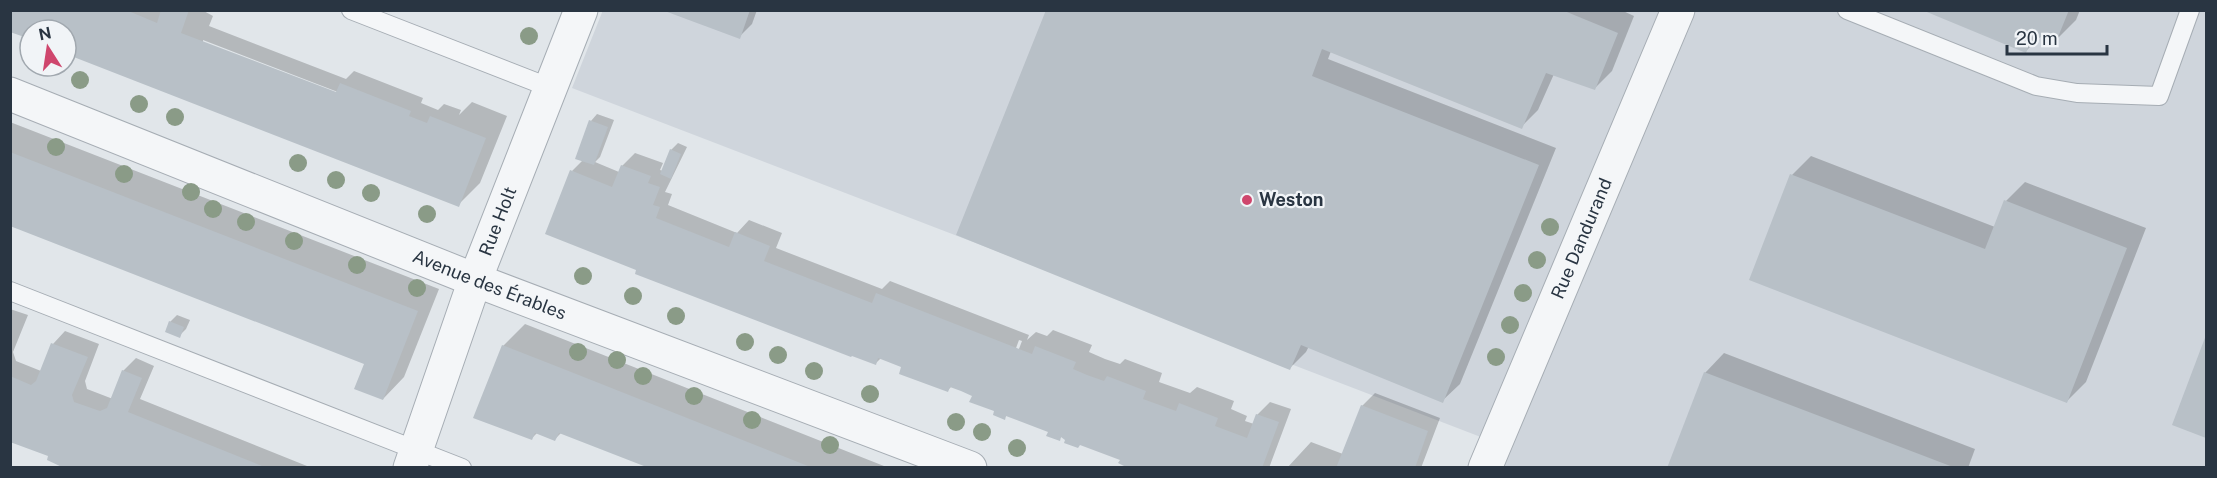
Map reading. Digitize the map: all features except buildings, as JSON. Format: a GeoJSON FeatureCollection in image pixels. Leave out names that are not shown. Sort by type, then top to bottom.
{"type":"FeatureCollection","features":[{"type":"Feature","properties":{"kind":"street","name":"Rue Holt"},"geometry":{"type":"LineString","coordinates":[[413,459],[475,280],[582,10]]}},
{"type":"Feature","properties":{"kind":"street","name":"Rue Dandurand"},"geometry":{"type":"LineString","coordinates":[[1485,468],[1678,10]]}},
{"type":"Feature","properties":{"kind":"street","name":"Avenue des Érables"},"geometry":{"type":"LineString","coordinates":[[10,94],[475,280],[970,468]]}},
{"type":"Feature","properties":{"kind":"lane"},"geometry":{"type":"LineString","coordinates":[[351,10],[551,88]]}},
{"type":"Feature","properties":{"kind":"lane"},"geometry":{"type":"LineString","coordinates":[[1847,10],[2036,86],[2077,93],[2159,96],[2190,10]]}},
{"type":"Feature","properties":{"kind":"lane"},"geometry":{"type":"LineString","coordinates":[[10,291],[413,459],[462,468]]}},
{"type":"Feature","properties":{"kind":"shaded area"},"geometry":{"type":"Polygon","coordinates":[[[603,10],[2206,11],[2206,467],[1491,467],[1499,444],[572,88],[603,10]]]}},
{"type":"Feature","properties":{"kind":"place","name":"Weston"},"geometry":{"type":"Point","coordinates":[1247,200]}}]}
